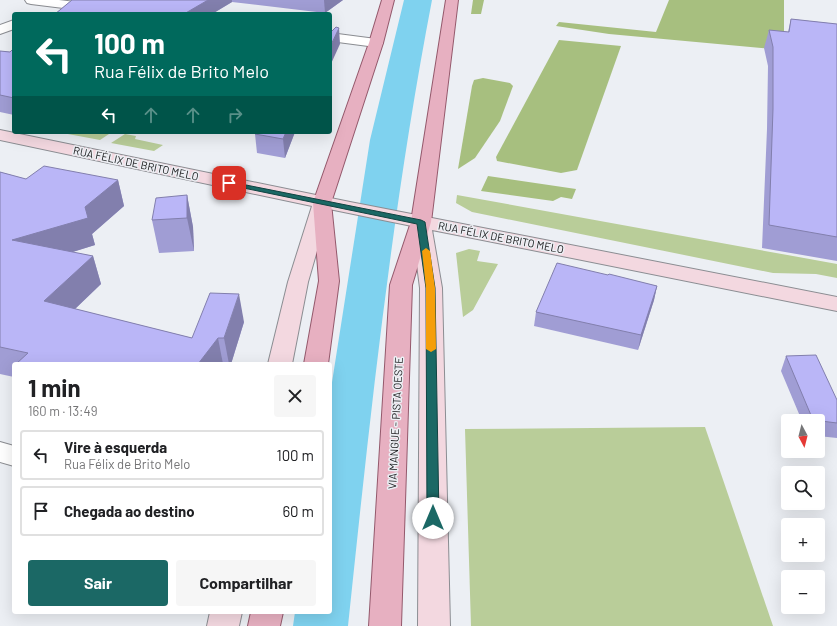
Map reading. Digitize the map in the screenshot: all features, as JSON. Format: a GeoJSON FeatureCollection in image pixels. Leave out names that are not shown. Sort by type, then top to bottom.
{"type":"FeatureCollection","features":[{"type":"Feature","properties":{"kind":"main road"},"geometry":{"type":"LineString","coordinates":[[280,362],[298,282],[322,203],[376,43],[388,0]]}},
{"type":"Feature","properties":{"kind":"main road","name":"VIA MANGUE - PISTA OESTE"},"geometry":{"type":"LineString","coordinates":[[385,626],[402,285],[415,221],[452,0]]}},
{"type":"Feature","properties":{"kind":"main road","name":"RUA FÉLIX DE BRITO MELO"},"geometry":{"type":"LineString","coordinates":[[0,134],[322,203],[837,304]]}},
{"type":"Feature","properties":{"kind":"main road"},"geometry":{"type":"LineString","coordinates":[[316,362],[329,281],[322,203]]}},
{"type":"Feature","properties":{"kind":"main road"},"geometry":{"type":"LineString","coordinates":[[415,221],[431,288],[434,626]]}},
{"type":"Feature","properties":{"kind":"main road"},"geometry":{"type":"LineString","coordinates":[[223,626],[226,614]]}},
{"type":"Feature","properties":{"kind":"main road"},"geometry":{"type":"LineString","coordinates":[[264,626],[267,614]]}},
{"type":"Feature","properties":{"kind":"street"},"geometry":{"type":"LineString","coordinates":[[31,0],[64,2],[128,12]]}},
{"type":"Feature","properties":{"kind":"street"},"geometry":{"type":"LineString","coordinates":[[42,12],[64,2]]}},
{"type":"Feature","properties":{"kind":"street"},"geometry":{"type":"LineString","coordinates":[[0,30],[12,25]]}},
{"type":"Feature","properties":{"kind":"street"},"geometry":{"type":"LineString","coordinates":[[332,37],[376,43]]}},
{"type":"Feature","properties":{"kind":"street"},"geometry":{"type":"LineString","coordinates":[[0,452],[12,455]]}},
{"type":"Feature","properties":{"kind":"green space"},"geometry":{"type":"Polygon","coordinates":[[[473,0],[484,0],[481,14],[471,14],[473,0]]]}},
{"type":"Feature","properties":{"kind":"green space"},"geometry":{"type":"Polygon","coordinates":[[[669,0],[784,0],[784,50],[609,34],[556,26],[559,22],[656,32],[669,0]]]}},
{"type":"Feature","properties":{"kind":"green space"},"geometry":{"type":"Polygon","coordinates":[[[559,40],[621,46],[577,170],[561,173],[497,161],[496,157],[559,40]]]}},
{"type":"Feature","properties":{"kind":"green space"},"geometry":{"type":"Polygon","coordinates":[[[483,78],[510,83],[513,86],[500,121],[475,158],[458,169],[472,86],[474,80],[483,78]]]}},
{"type":"Feature","properties":{"kind":"green space"},"geometry":{"type":"Polygon","coordinates":[[[68,134],[109,134],[100,140],[68,134]]]}},
{"type":"Feature","properties":{"kind":"green space"},"geometry":{"type":"Polygon","coordinates":[[[125,134],[136,136],[135,139],[163,145],[154,151],[111,143],[125,134]]]}},
{"type":"Feature","properties":{"kind":"green space"},"geometry":{"type":"Polygon","coordinates":[[[488,176],[576,189],[572,199],[561,197],[553,201],[481,191],[488,176]]]}},
{"type":"Feature","properties":{"kind":"green space"},"geometry":{"type":"Polygon","coordinates":[[[457,195],[837,264],[837,278],[816,274],[773,273],[472,212],[456,203],[457,195]]]}},
{"type":"Feature","properties":{"kind":"green space"},"geometry":{"type":"Polygon","coordinates":[[[469,249],[480,251],[477,261],[498,264],[473,310],[463,317],[456,253],[469,249]]]}},
{"type":"Feature","properties":{"kind":"green space"},"geometry":{"type":"Polygon","coordinates":[[[705,427],[773,626],[471,626],[465,429],[705,427]]]}},
{"type":"Feature","properties":{"kind":"water"},"geometry":{"type":"Polygon","coordinates":[[[404,0],[432,0],[405,156],[383,312],[348,626],[293,626],[295,614],[332,614],[332,382],[370,140],[404,0]]]}},
{"type":"Feature","properties":{"kind":"building"},"geometry":{"type":"Polygon","coordinates":[[[72,0],[208,0],[187,12],[57,12],[72,0]]]}},
{"type":"Feature","properties":{"kind":"building"},"geometry":{"type":"Polygon","coordinates":[[[791,19],[837,24],[837,237],[769,225],[773,109],[773,47],[769,30],[789,32],[791,19]]]}},
{"type":"Feature","properties":{"kind":"building"},"geometry":{"type":"Polygon","coordinates":[[[336,27],[339,28],[332,43],[332,31],[336,27]]]}},
{"type":"Feature","properties":{"kind":"building"},"geometry":{"type":"Polygon","coordinates":[[[12,50],[12,98],[0,95],[0,51],[10,52],[12,50]]]}},
{"type":"Feature","properties":{"kind":"building"},"geometry":{"type":"Polygon","coordinates":[[[255,134],[285,134],[283,139],[255,134]]]}},
{"type":"Feature","properties":{"kind":"building"},"geometry":{"type":"Polygon","coordinates":[[[44,166],[118,180],[85,207],[88,218],[12,240],[93,256],[44,301],[192,338],[210,293],[239,294],[224,338],[218,338],[200,362],[18,362],[28,353],[0,347],[0,172],[26,179],[44,166]]]}},
{"type":"Feature","properties":{"kind":"building"},"geometry":{"type":"Polygon","coordinates":[[[187,195],[187,218],[152,220],[156,198],[187,195]]]}},
{"type":"Feature","properties":{"kind":"building"},"geometry":{"type":"Polygon","coordinates":[[[557,263],[657,286],[641,335],[536,312],[557,263]]]}},
{"type":"Feature","properties":{"kind":"building"},"geometry":{"type":"Polygon","coordinates":[[[816,355],[837,400],[837,423],[825,422],[825,414],[810,414],[786,356],[816,355]]]}},
{"type":"Feature","properties":{"kind":"slow traffic"},"geometry":{"type":"LineString","coordinates":[[426,251],[431,288],[431,349]]}},
{"type":"Feature","properties":{"kind":"route"},"geometry":{"type":"LineString","coordinates":[[229,183],[421,222],[431,288],[433,518]]}}]}
